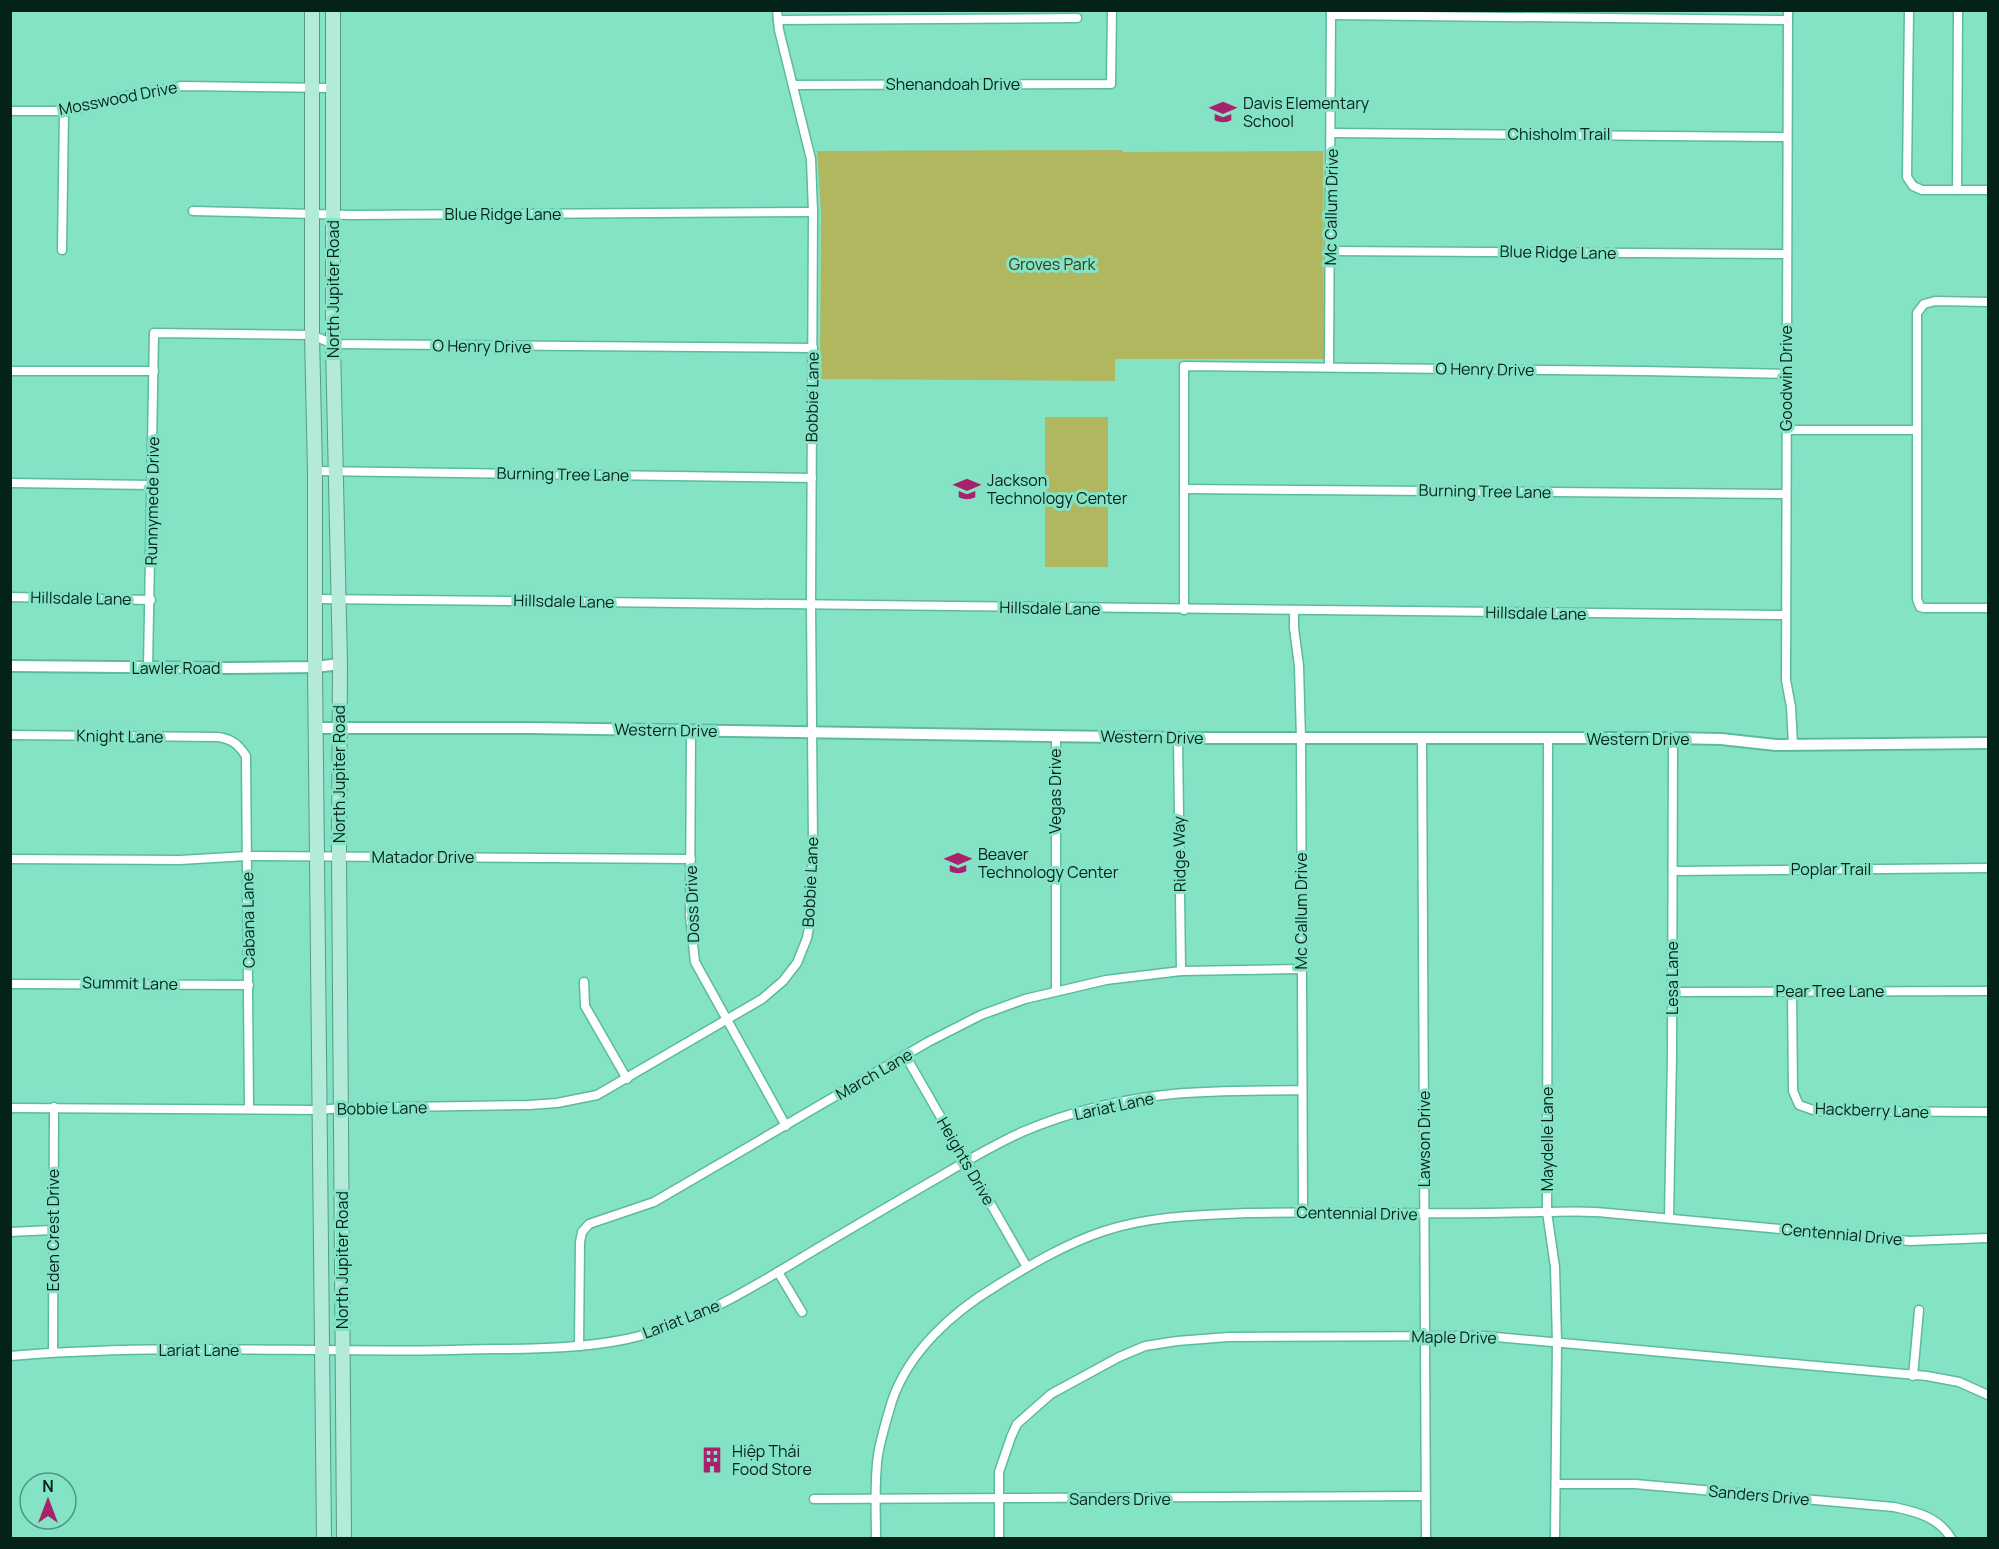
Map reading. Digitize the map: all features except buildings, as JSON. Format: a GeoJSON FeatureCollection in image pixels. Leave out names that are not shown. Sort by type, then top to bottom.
{"type":"FeatureCollection","features":[{"type":"Feature","properties":{"kind":"main road","name":"North Jupiter Road"},"geometry":{"type":"LineString","coordinates":[[312,10],[312,335],[324,1539]]}},
{"type":"Feature","properties":{"kind":"main road","name":"North Jupiter Road"},"geometry":{"type":"LineString","coordinates":[[333,10],[332,214],[340,664],[339,856],[344,1539]]}},
{"type":"Feature","properties":{"kind":"main road"},"geometry":{"type":"LineString","coordinates":[[324,1490],[344,1490]]}},
{"type":"Feature","properties":{"kind":"street","name":"Shenandoah Drive"},"geometry":{"type":"LineString","coordinates":[[794,85],[1111,84],[1112,10]]}},
{"type":"Feature","properties":{"kind":"street","name":"Goodwin Drive"},"geometry":{"type":"LineString","coordinates":[[1788,10],[1786,680],[1791,707],[1793,745]]}},
{"type":"Feature","properties":{"kind":"street"},"geometry":{"type":"LineString","coordinates":[[1909,10],[1907,177],[1913,186],[1922,190],[1989,190]]}},
{"type":"Feature","properties":{"kind":"street"},"geometry":{"type":"LineString","coordinates":[[1957,190],[1958,10]]}},
{"type":"Feature","properties":{"kind":"street"},"geometry":{"type":"LineString","coordinates":[[1331,13],[1788,20]]}},
{"type":"Feature","properties":{"kind":"street","name":"Mc Callum Drive"},"geometry":{"type":"LineString","coordinates":[[1329,367],[1331,13]]}},
{"type":"Feature","properties":{"kind":"street"},"geometry":{"type":"LineString","coordinates":[[778,15],[1077,18]]}},
{"type":"Feature","properties":{"kind":"street","name":"Bobbie Lane"},"geometry":{"type":"LineString","coordinates":[[10,1108],[319,1110],[556,1103],[597,1095],[627,1079],[762,999],[783,981],[797,963],[807,938],[810,922],[813,845],[811,604],[813,212],[811,159],[778,15]]}},
{"type":"Feature","properties":{"kind":"street","name":"Mosswood Drive"},"geometry":{"type":"LineString","coordinates":[[10,111],[63,111],[182,86],[333,88]]}},
{"type":"Feature","properties":{"kind":"street"},"geometry":{"type":"LineString","coordinates":[[62,250],[63,111]]}},
{"type":"Feature","properties":{"kind":"street","name":"Chisholm Trail"},"geometry":{"type":"LineString","coordinates":[[1332,133],[1787,137]]}},
{"type":"Feature","properties":{"kind":"street","name":"Blue Ridge Lane"},"geometry":{"type":"LineString","coordinates":[[193,211],[332,214],[813,212]]}},
{"type":"Feature","properties":{"kind":"street","name":"Blue Ridge Lane"},"geometry":{"type":"LineString","coordinates":[[1330,251],[1786,254]]}},
{"type":"Feature","properties":{"kind":"street"},"geometry":{"type":"LineString","coordinates":[[1989,302],[1935,301],[1924,304],[1917,313],[1917,599],[1920,607],[1924,608],[1989,608]]}},
{"type":"Feature","properties":{"kind":"street","name":"O Henry Drive"},"geometry":{"type":"LineString","coordinates":[[154,333],[312,335],[333,344],[813,348]]}},
{"type":"Feature","properties":{"kind":"street","name":"Runnymede Drive"},"geometry":{"type":"LineString","coordinates":[[148,668],[154,333]]}},
{"type":"Feature","properties":{"kind":"street","name":"O Henry Drive"},"geometry":{"type":"LineString","coordinates":[[1184,489],[1184,366],[1786,374]]}},
{"type":"Feature","properties":{"kind":"street"},"geometry":{"type":"LineString","coordinates":[[10,370],[154,371]]}},
{"type":"Feature","properties":{"kind":"street"},"geometry":{"type":"LineString","coordinates":[[1786,430],[1917,430]]}},
{"type":"Feature","properties":{"kind":"street","name":"Burning Tree Lane"},"geometry":{"type":"LineString","coordinates":[[315,471],[812,478]]}},
{"type":"Feature","properties":{"kind":"street"},"geometry":{"type":"LineString","coordinates":[[10,483],[152,485]]}},
{"type":"Feature","properties":{"kind":"street"},"geometry":{"type":"LineString","coordinates":[[1184,489],[1184,610]]}},
{"type":"Feature","properties":{"kind":"street","name":"Burning Tree Lane"},"geometry":{"type":"LineString","coordinates":[[1184,489],[1786,494]]}},
{"type":"Feature","properties":{"kind":"street","name":"Hillsdale Lane"},"geometry":{"type":"LineString","coordinates":[[10,597],[151,600]]}},
{"type":"Feature","properties":{"kind":"street","name":"Hillsdale Lane"},"geometry":{"type":"LineString","coordinates":[[315,599],[1786,615]]}},
{"type":"Feature","properties":{"kind":"street","name":"Mc Callum Drive"},"geometry":{"type":"LineString","coordinates":[[1294,610],[1299,666],[1301,739],[1303,1212]]}},
{"type":"Feature","properties":{"kind":"street","name":"Lawler Road"},"geometry":{"type":"LineString","coordinates":[[10,666],[315,667],[340,664]]}},
{"type":"Feature","properties":{"kind":"street","name":"Western Drive"},"geometry":{"type":"LineString","coordinates":[[316,728],[530,728],[1301,739],[1673,738],[1721,739],[1776,745],[1989,743]]}},
{"type":"Feature","properties":{"kind":"street","name":"Doss Drive"},"geometry":{"type":"LineString","coordinates":[[691,731],[690,916],[695,962],[786,1126]]}},
{"type":"Feature","properties":{"kind":"street","name":"Knight Lane"},"geometry":{"type":"LineString","coordinates":[[10,735],[229,739]]}},
{"type":"Feature","properties":{"kind":"street","name":"Vegas Drive"},"geometry":{"type":"LineString","coordinates":[[1056,735],[1056,990]]}},
{"type":"Feature","properties":{"kind":"street","name":"Ridge Way"},"geometry":{"type":"LineString","coordinates":[[1178,738],[1181,971]]}},
{"type":"Feature","properties":{"kind":"street","name":"Lesa Lane"},"geometry":{"type":"LineString","coordinates":[[1669,1218],[1673,738]]}},
{"type":"Feature","properties":{"kind":"street","name":"Cabana Lane"},"geometry":{"type":"LineString","coordinates":[[229,739],[238,745],[246,756],[249,1109]]}},
{"type":"Feature","properties":{"kind":"street","name":"Lawson Drive"},"geometry":{"type":"LineString","coordinates":[[1422,739],[1426,1539]]}},
{"type":"Feature","properties":{"kind":"street","name":"Maydelle Lane"},"geometry":{"type":"LineString","coordinates":[[1548,739],[1547,1212],[1556,1267],[1555,1539]]}},
{"type":"Feature","properties":{"kind":"street","name":"Matador Drive"},"geometry":{"type":"LineString","coordinates":[[10,859],[180,860],[247,856],[339,856],[691,859]]}},
{"type":"Feature","properties":{"kind":"street","name":"Poplar Trail"},"geometry":{"type":"LineString","coordinates":[[1673,871],[1989,868]]}},
{"type":"Feature","properties":{"kind":"street","name":"March Lane"},"geometry":{"type":"LineString","coordinates":[[579,1346],[580,1242],[582,1232],[590,1224],[654,1202],[905,1055],[981,1015],[1056,990],[1106,980],[1181,971],[1301,969]]}},
{"type":"Feature","properties":{"kind":"street"},"geometry":{"type":"LineString","coordinates":[[584,982],[585,1006],[627,1079]]}},
{"type":"Feature","properties":{"kind":"street","name":"Summit Lane"},"geometry":{"type":"LineString","coordinates":[[10,984],[249,985]]}},
{"type":"Feature","properties":{"kind":"street","name":"Pear Tree Lane"},"geometry":{"type":"LineString","coordinates":[[1672,992],[1989,990]]}},
{"type":"Feature","properties":{"kind":"street","name":"Hackberry Lane"},"geometry":{"type":"LineString","coordinates":[[1792,991],[1793,1091],[1799,1105],[1816,1111],[1989,1112]]}},
{"type":"Feature","properties":{"kind":"street","name":"Heights Drive"},"geometry":{"type":"LineString","coordinates":[[905,1055],[1027,1267]]}},
{"type":"Feature","properties":{"kind":"street","name":"Lariat Lane"},"geometry":{"type":"LineString","coordinates":[[10,1356],[198,1349],[343,1350],[579,1346],[628,1339],[699,1315],[745,1292],[966,1162],[1020,1133],[1047,1122],[1111,1104],[1173,1094],[1302,1090]]}},
{"type":"Feature","properties":{"kind":"street","name":"Eden Crest Drive"},"geometry":{"type":"LineString","coordinates":[[53,1353],[54,1107]]}},
{"type":"Feature","properties":{"kind":"street","name":"Centennial Drive"},"geometry":{"type":"LineString","coordinates":[[876,1539],[878,1455],[893,1399],[906,1371],[946,1323],[977,1297],[1071,1243],[1105,1231],[1142,1222],[1183,1216],[1303,1212],[1425,1214],[1596,1212],[1910,1241],[1989,1238]]}},
{"type":"Feature","properties":{"kind":"street"},"geometry":{"type":"LineString","coordinates":[[10,1232],[52,1230]]}},
{"type":"Feature","properties":{"kind":"street"},"geometry":{"type":"LineString","coordinates":[[778,1272],[802,1312]]}},
{"type":"Feature","properties":{"kind":"street"},"geometry":{"type":"LineString","coordinates":[[1913,1376],[1919,1310]]}},
{"type":"Feature","properties":{"kind":"street","name":"Maple Drive"},"geometry":{"type":"LineString","coordinates":[[999,1539],[999,1472],[1017,1424],[1051,1394],[1119,1357],[1145,1347],[1177,1341],[1228,1338],[1485,1336],[1927,1376],[1959,1382],[1989,1395]]}},
{"type":"Feature","properties":{"kind":"street","name":"Sanders Drive"},"geometry":{"type":"LineString","coordinates":[[1556,1484],[1635,1485],[1894,1507],[1918,1512],[1932,1518],[1952,1539]]}},
{"type":"Feature","properties":{"kind":"street","name":"Sanders Drive"},"geometry":{"type":"LineString","coordinates":[[814,1499],[1425,1496]]}},
{"type":"Feature","properties":{"kind":"green space","name":"Groves Park"},"geometry":{"type":"Polygon","coordinates":[[[1122,150],[1123,152],[1323,151],[1324,359],[1115,359],[1115,381],[820,379],[821,211],[817,151],[1122,150]]]}},
{"type":"Feature","properties":{"kind":"green space"},"geometry":{"type":"Polygon","coordinates":[[[1045,417],[1108,417],[1108,567],[1045,567],[1045,417]]]}},
{"type":"Feature","properties":{"kind":"place","name":"Davis Elementary School"},"geometry":{"type":"Point","coordinates":[1223,112]}},
{"type":"Feature","properties":{"kind":"place","name":"Jackson Technology Center"},"geometry":{"type":"Point","coordinates":[967,489]}},
{"type":"Feature","properties":{"kind":"place","name":"Beaver Technology Center"},"geometry":{"type":"Point","coordinates":[958,863]}},
{"type":"Feature","properties":{"kind":"place","name":"Hiệp Thái Food Store"},"geometry":{"type":"Point","coordinates":[712,1460]}}]}
